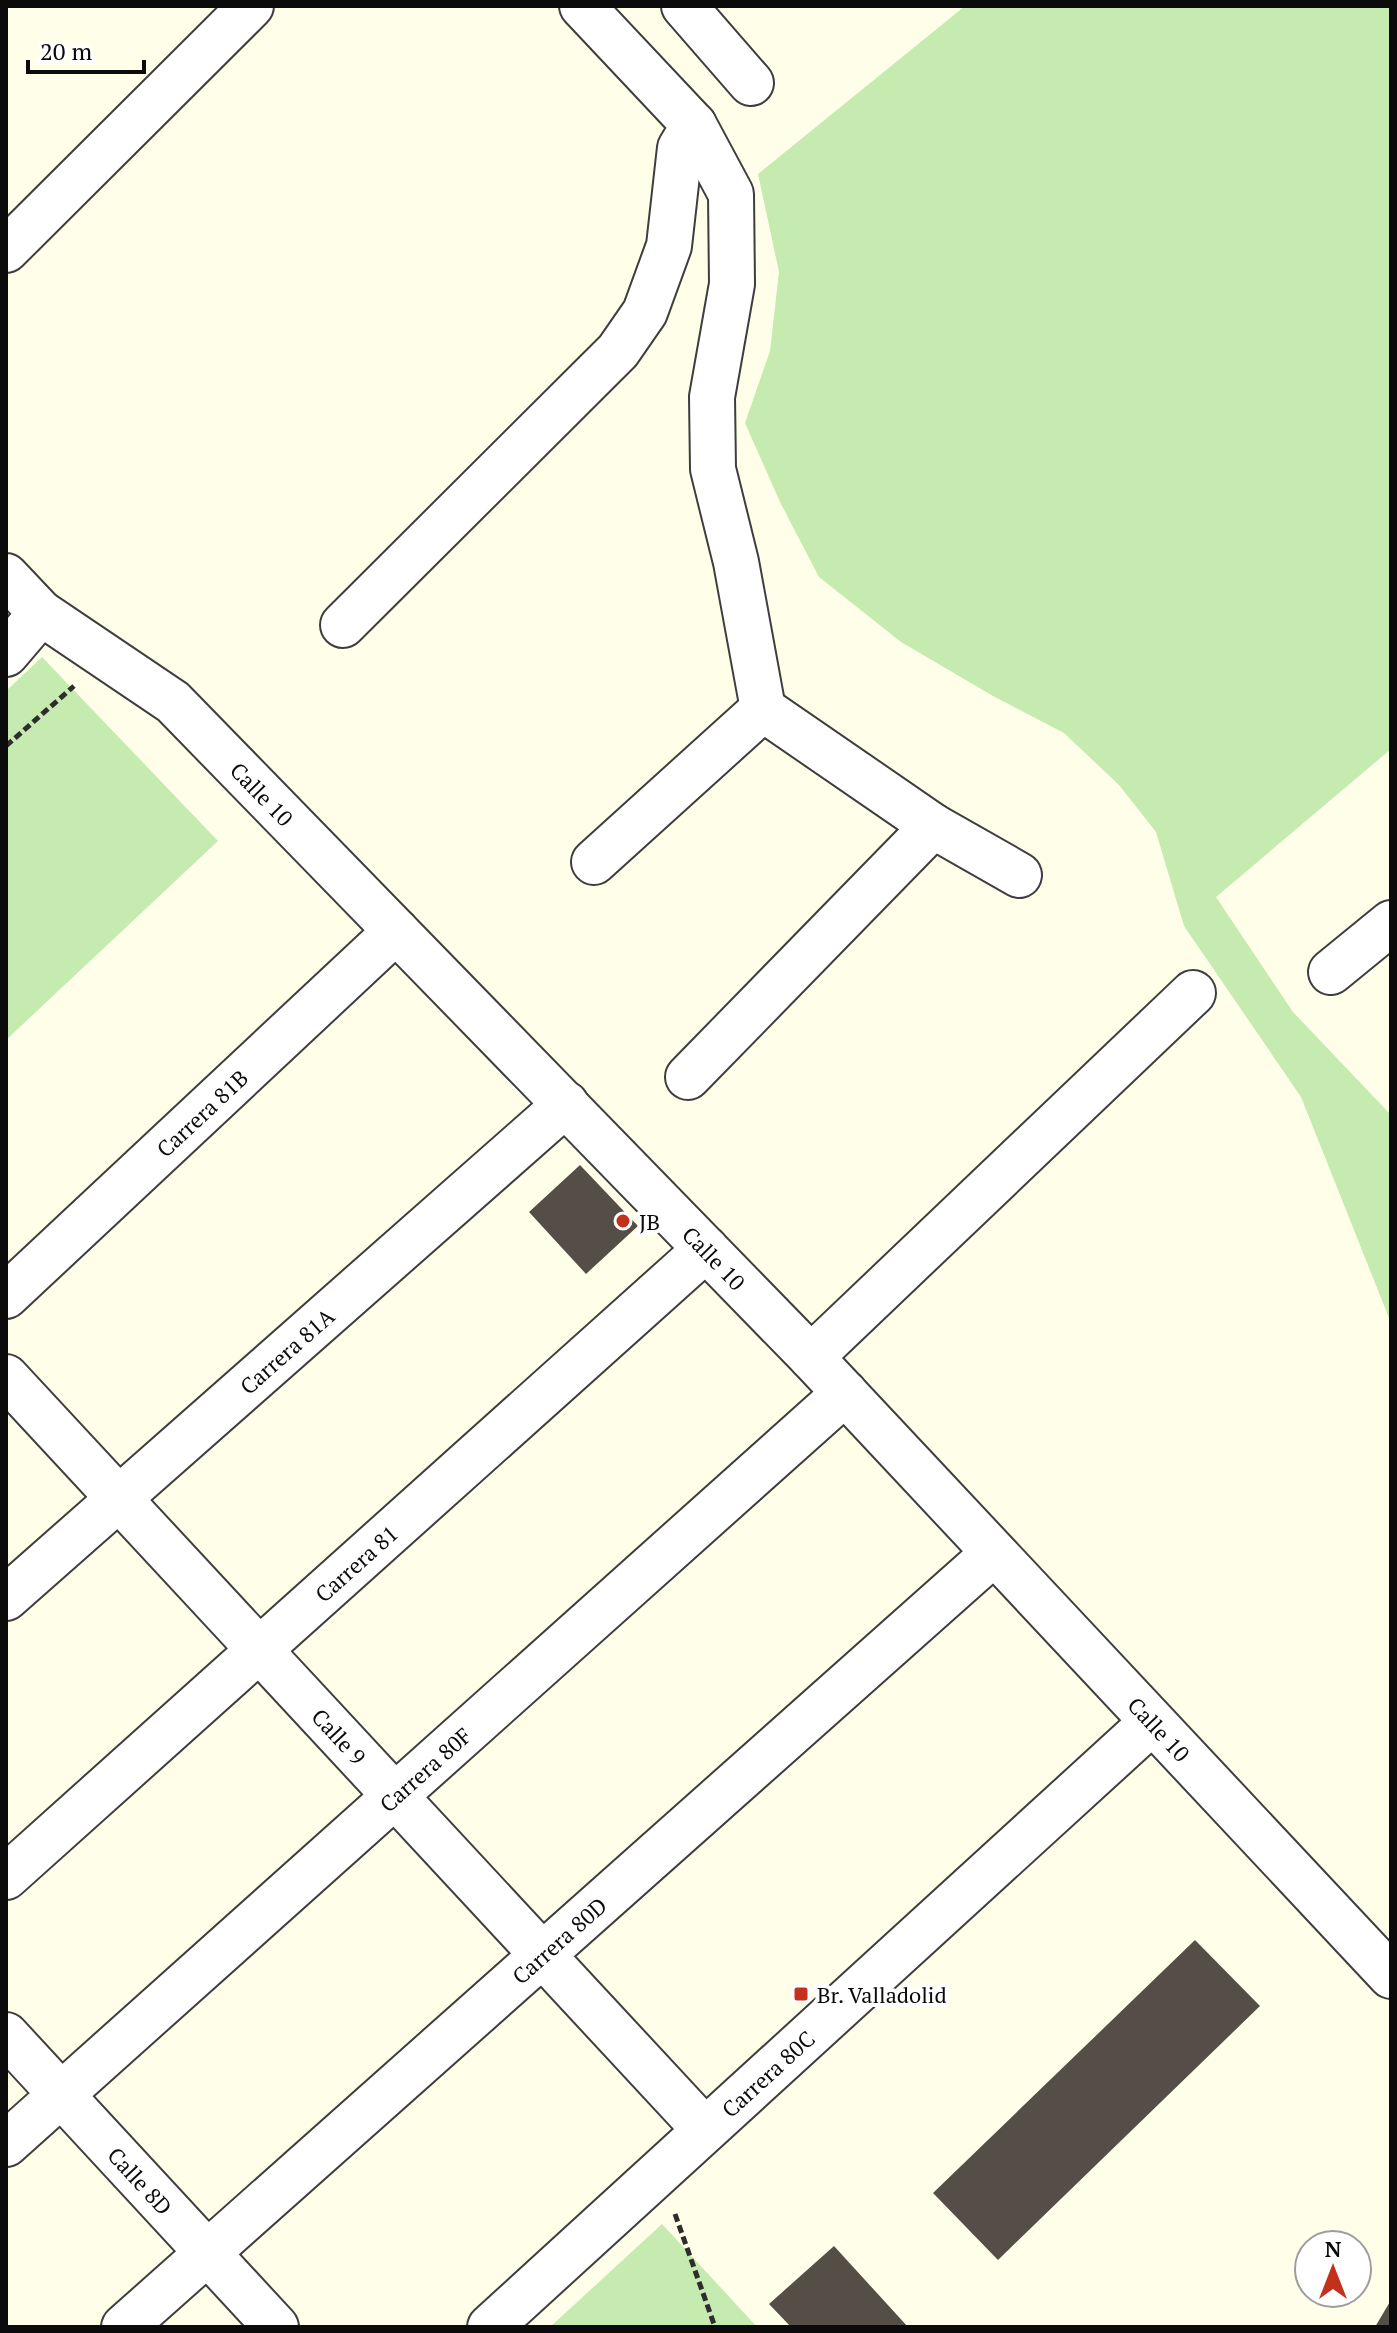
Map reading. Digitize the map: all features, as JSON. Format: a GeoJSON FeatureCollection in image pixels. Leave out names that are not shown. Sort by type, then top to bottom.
{"type":"FeatureCollection","features":[{"type":"Feature","properties":{"kind":"street"},"geometry":{"type":"LineString","coordinates":[[6,250],[251,6]]}},
{"type":"Feature","properties":{"kind":"street"},"geometry":{"type":"LineString","coordinates":[[582,6],[694,125],[731,194],[732,284],[712,397],[713,469],[736,562],[763,709],[933,826],[1019,875]]}},
{"type":"Feature","properties":{"kind":"street"},"geometry":{"type":"LineString","coordinates":[[684,6],[751,83]]}},
{"type":"Feature","properties":{"kind":"street"},"geometry":{"type":"LineString","coordinates":[[343,625],[618,351],[645,312],[669,246],[680,148],[694,125]]}},
{"type":"Feature","properties":{"kind":"street","name":"Calle 10"},"geometry":{"type":"LineString","coordinates":[[6,576],[41,613],[173,702],[811,1357],[1391,1976]]}},
{"type":"Feature","properties":{"kind":"street"},"geometry":{"type":"LineString","coordinates":[[6,654],[41,613]]}},
{"type":"Feature","properties":{"kind":"street"},"geometry":{"type":"LineString","coordinates":[[594,862],[763,709]]}},
{"type":"Feature","properties":{"kind":"street"},"geometry":{"type":"LineString","coordinates":[[688,1077],[933,826]]}},
{"type":"Feature","properties":{"kind":"street"},"geometry":{"type":"LineString","coordinates":[[1331,972],[1391,923]]}},
{"type":"Feature","properties":{"kind":"street","name":"Carrera 81B"},"geometry":{"type":"LineString","coordinates":[[6,1296],[396,931]]}},
{"type":"Feature","properties":{"kind":"street"},"geometry":{"type":"LineString","coordinates":[[811,1357],[1193,993]]}},
{"type":"Feature","properties":{"kind":"street","name":"Carrera 81A"},"geometry":{"type":"LineString","coordinates":[[6,1598],[566,1104]]}},
{"type":"Feature","properties":{"kind":"street","name":"Carrera 81"},"geometry":{"type":"LineString","coordinates":[[6,1877],[706,1249]]}},
{"type":"Feature","properties":{"kind":"street","name":"Calle 9"},"geometry":{"type":"LineString","coordinates":[[6,1377],[705,2130]]}},
{"type":"Feature","properties":{"kind":"street","name":"Carrera 80F"},"geometry":{"type":"LineString","coordinates":[[6,2144],[845,1393]]}},
{"type":"Feature","properties":{"kind":"street","name":"Carrera 80D"},"geometry":{"type":"LineString","coordinates":[[124,2327],[994,1553]]}},
{"type":"Feature","properties":{"kind":"street","name":"Carrera 80C"},"geometry":{"type":"LineString","coordinates":[[490,2327],[1151,1723]]}},
{"type":"Feature","properties":{"kind":"street","name":"Calle 8D"},"geometry":{"type":"LineString","coordinates":[[6,2035],[276,2327]]}},
{"type":"Feature","properties":{"kind":"path"},"geometry":{"type":"LineString","coordinates":[[6,746],[107,657]]}},
{"type":"Feature","properties":{"kind":"path"},"geometry":{"type":"LineString","coordinates":[[660,2172],[715,2327]]}},
{"type":"Feature","properties":{"kind":"green space"},"geometry":{"type":"Polygon","coordinates":[[[965,6],[1391,6],[1391,749],[1216,897],[1293,1012],[1391,1115],[1391,1323],[1301,1097],[1184,926],[1156,832],[1119,785],[1064,733],[901,642],[819,577],[780,502],[745,423],[770,351],[779,272],[758,174],[965,6]]]}},
{"type":"Feature","properties":{"kind":"green space"},"geometry":{"type":"Polygon","coordinates":[[[42,657],[218,841],[6,1040],[6,691],[42,657]]]}},
{"type":"Feature","properties":{"kind":"green space"},"geometry":{"type":"Polygon","coordinates":[[[662,2224],[757,2327],[550,2327],[662,2224]]]}},
{"type":"Feature","properties":{"kind":"building"},"geometry":{"type":"Polygon","coordinates":[[[580,1165],[638,1226],[586,1274],[529,1212],[580,1165]]]}},
{"type":"Feature","properties":{"kind":"building"},"geometry":{"type":"Polygon","coordinates":[[[1195,1940],[1260,2006],[998,2260],[933,2193],[1195,1940]]]}},
{"type":"Feature","properties":{"kind":"building"},"geometry":{"type":"Polygon","coordinates":[[[834,2246],[908,2327],[791,2327],[769,2304],[834,2246]]]}},
{"type":"Feature","properties":{"kind":"building"},"geometry":{"type":"Polygon","coordinates":[[[1391,2300],[1391,2327],[1375,2327],[1391,2300]]]}},
{"type":"Feature","properties":{"kind":"place","name":"JB"},"geometry":{"type":"Point","coordinates":[623,1221]}},
{"type":"Feature","properties":{"kind":"place","name":"Br. Valladolid"},"geometry":{"type":"Point","coordinates":[801,1994]}}]}
